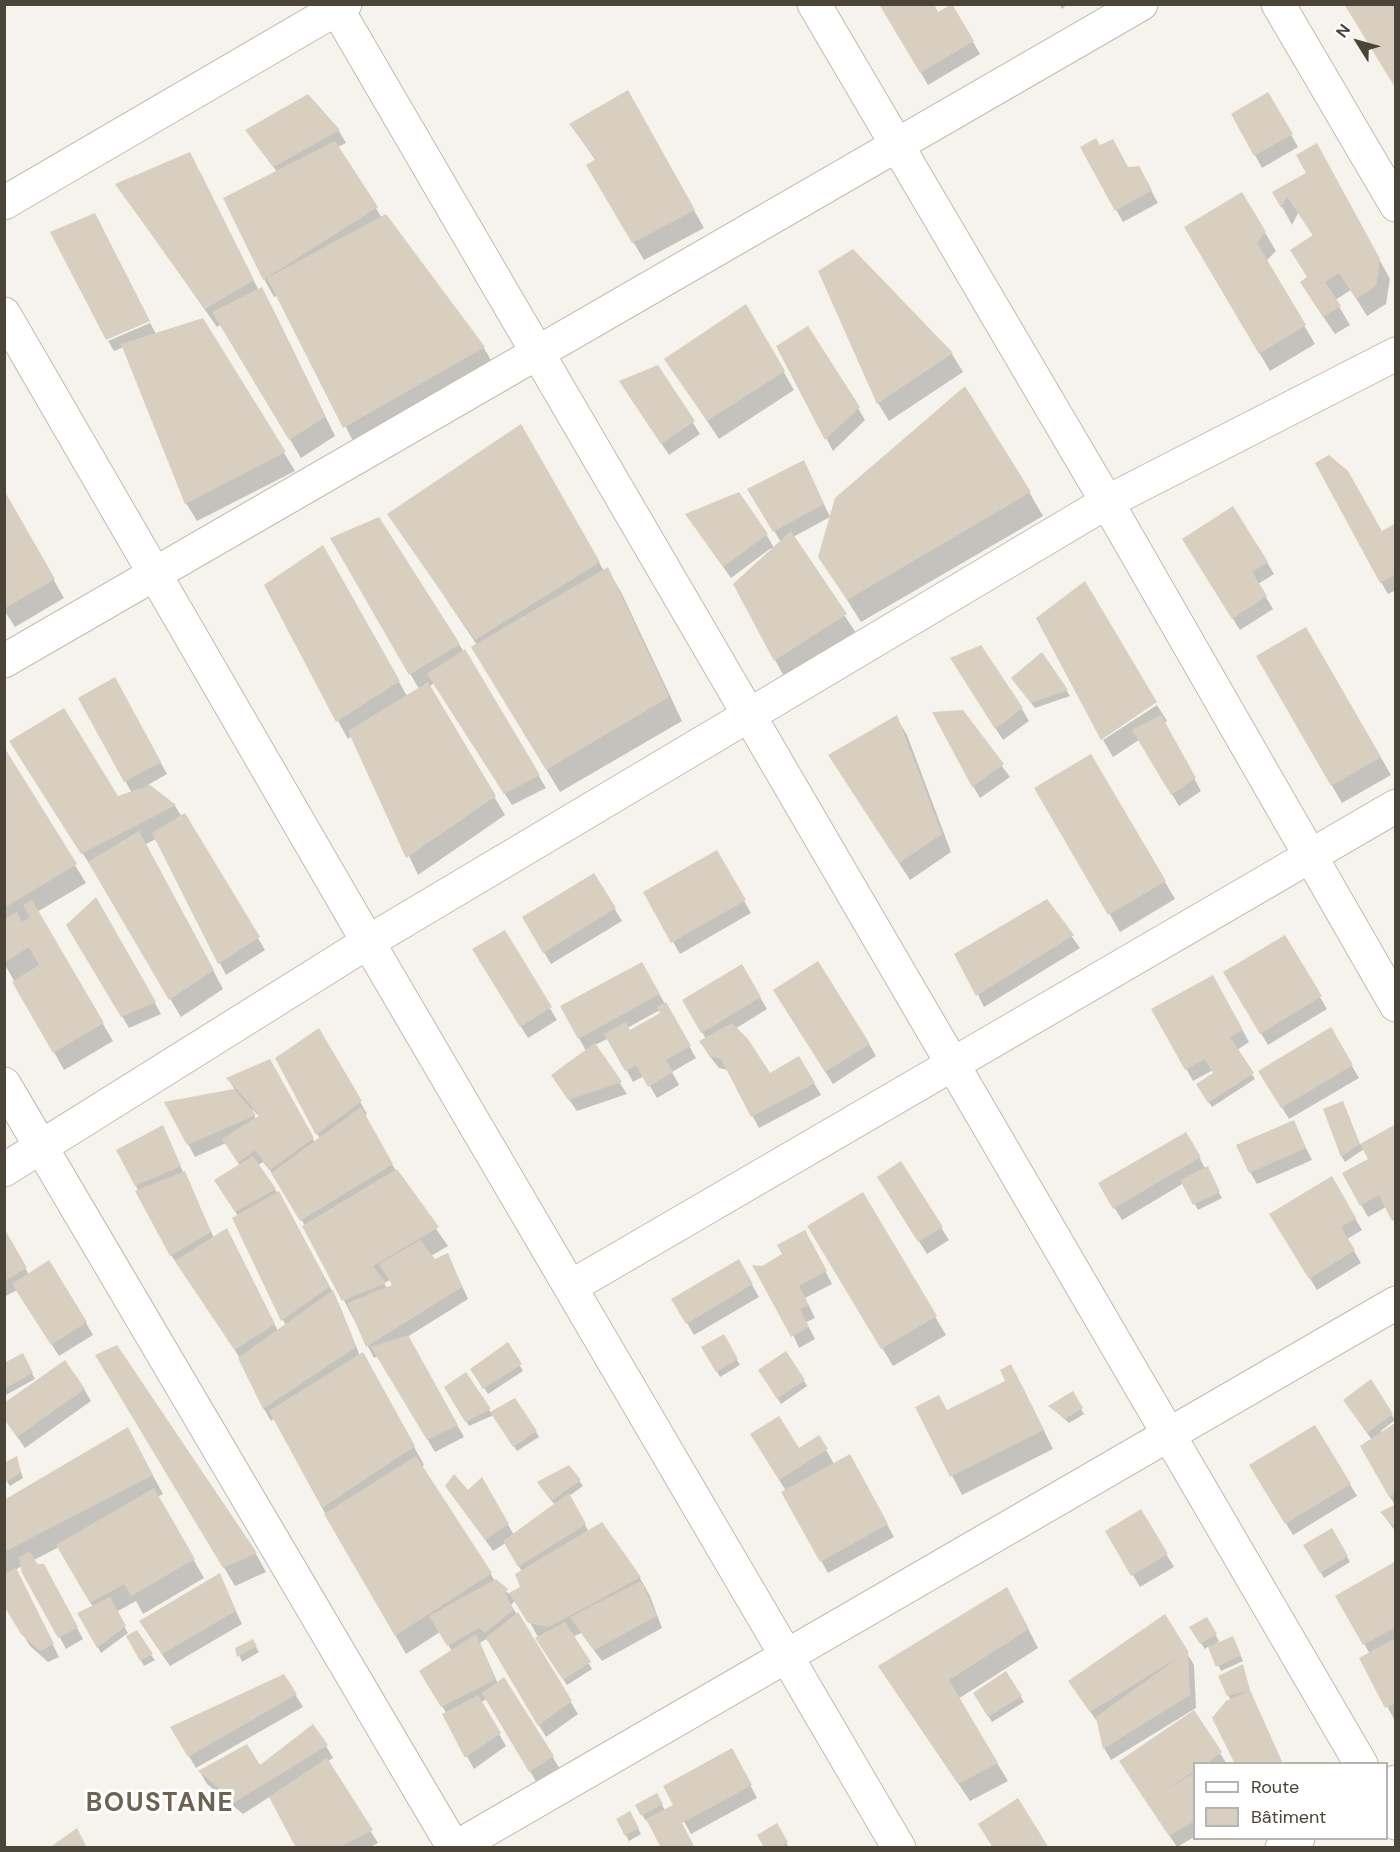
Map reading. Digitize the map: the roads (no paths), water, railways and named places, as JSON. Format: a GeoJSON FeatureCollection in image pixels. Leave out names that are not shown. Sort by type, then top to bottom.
{"type":"FeatureCollection","features":[{"type":"Feature","properties":{"kind":"street"},"geometry":{"type":"LineString","coordinates":[[814,4],[1107,502],[1395,1005]]}},
{"type":"Feature","properties":{"kind":"street"},"geometry":{"type":"LineString","coordinates":[[4,661],[1141,4]]}},
{"type":"Feature","properties":{"kind":"street"},"geometry":{"type":"LineString","coordinates":[[1278,4],[1395,205]]}},
{"type":"Feature","properties":{"kind":"street"},"geometry":{"type":"LineString","coordinates":[[4,203],[338,6],[748,717],[1360,1762]]}},
{"type":"Feature","properties":{"kind":"street"},"geometry":{"type":"LineString","coordinates":[[4,314],[368,942],[572,1286],[899,1848]]}},
{"type":"Feature","properties":{"kind":"street"},"geometry":{"type":"LineString","coordinates":[[4,1170],[368,942],[1107,502],[1395,354]]}},
{"type":"Feature","properties":{"kind":"street"},"geometry":{"type":"LineString","coordinates":[[572,1286],[1395,806]]}},
{"type":"Feature","properties":{"kind":"street"},"geometry":{"type":"LineString","coordinates":[[4,1084],[454,1848],[1395,1303]]}},
{"type":"Feature","properties":{"kind":"street"},"geometry":{"type":"LineString","coordinates":[[1282,1848],[1296,1840]]}},
{"type":"Feature","properties":{"kind":"district","name":"BOUSTANE"},"geometry":{"type":"Point","coordinates":[160,1804]}}]}
